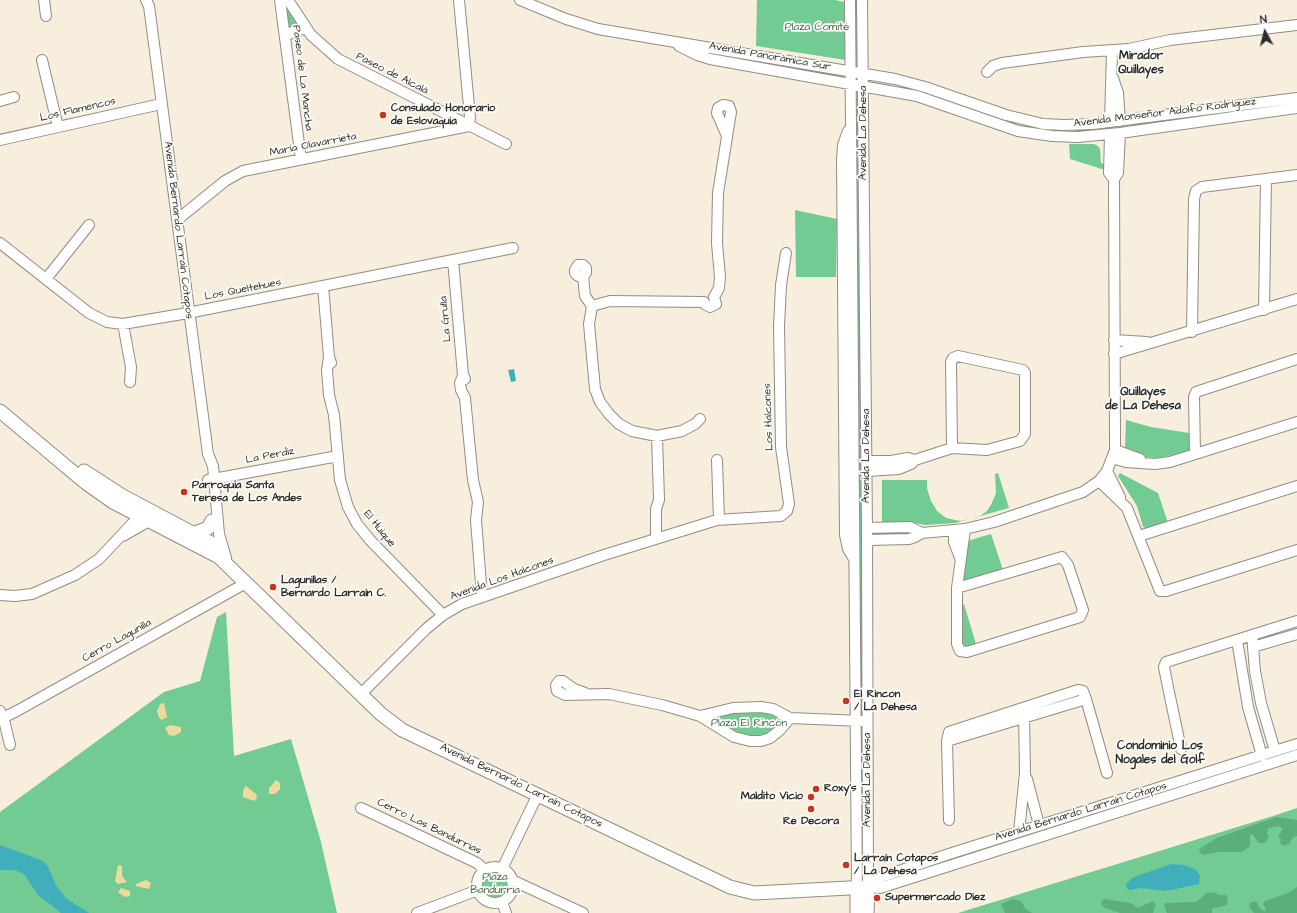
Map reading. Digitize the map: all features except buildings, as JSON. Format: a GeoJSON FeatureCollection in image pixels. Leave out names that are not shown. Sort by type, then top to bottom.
{"type":"FeatureCollection","features":[{"type":"Feature","properties":{"kind":"main road"},"geometry":{"type":"LineString","coordinates":[[0,400],[91,476],[145,515],[195,533],[222,556]]}},
{"type":"Feature","properties":{"kind":"main road"},"geometry":{"type":"LineString","coordinates":[[0,411],[95,490],[222,556]]}},
{"type":"Feature","properties":{"kind":"main road"},"geometry":{"type":"LineString","coordinates":[[195,533],[208,528],[212,521]]}},
{"type":"Feature","properties":{"kind":"main road","name":"Avenida Bernardo Larraín Cotapos"},"geometry":{"type":"LineString","coordinates":[[222,556],[246,583],[360,694],[388,720],[402,730],[740,890],[768,892],[862,888]]}},
{"type":"Feature","properties":{"kind":"main road","name":"Avenida La Dehesa"},"geometry":{"type":"LineString","coordinates":[[857,913],[862,888]]}},
{"type":"Feature","properties":{"kind":"main road","name":"Avenida La Dehesa"},"geometry":{"type":"LineString","coordinates":[[862,888],[867,913]]}},
{"type":"Feature","properties":{"kind":"street"},"geometry":{"type":"LineString","coordinates":[[44,0],[46,16]]}},
{"type":"Feature","properties":{"kind":"street","name":"Paseo de La Mancha"},"geometry":{"type":"LineString","coordinates":[[280,0],[300,160]]}},
{"type":"Feature","properties":{"kind":"street","name":"Paseo de Alcalá"},"geometry":{"type":"LineString","coordinates":[[288,0],[306,29],[328,52],[345,64],[506,144]]}},
{"type":"Feature","properties":{"kind":"street"},"geometry":{"type":"LineString","coordinates":[[459,0],[470,117],[469,126]]}},
{"type":"Feature","properties":{"kind":"street","name":"Avenida Panorámica Sur"},"geometry":{"type":"LineString","coordinates":[[520,0],[566,19],[598,29],[850,71]]}},
{"type":"Feature","properties":{"kind":"street","name":"Avenida La Dehesa"},"geometry":{"type":"LineString","coordinates":[[850,0],[851,123],[842,154],[847,196],[848,307],[846,539],[848,549],[854,560],[856,721],[862,888]]}},
{"type":"Feature","properties":{"kind":"street","name":"Avenida La Dehesa"},"geometry":{"type":"LineString","coordinates":[[862,0],[864,85],[868,721],[862,888]]}},
{"type":"Feature","properties":{"kind":"street","name":"Avenida Bernardo Larraín Cotapos"},"geometry":{"type":"LineString","coordinates":[[148,2],[188,313],[208,454],[213,466],[211,480],[212,521],[222,556]]}},
{"type":"Feature","properties":{"kind":"street"},"geometry":{"type":"LineString","coordinates":[[987,72],[993,66],[1002,63],[1112,50],[1170,40],[1297,25]]}},
{"type":"Feature","properties":{"kind":"street"},"geometry":{"type":"LineString","coordinates":[[285,37],[295,30],[306,29]]}},
{"type":"Feature","properties":{"kind":"street","name":"Avenida Panorámica Sur"},"geometry":{"type":"LineString","coordinates":[[666,40],[697,55],[710,59],[850,83]]}},
{"type":"Feature","properties":{"kind":"street"},"geometry":{"type":"LineString","coordinates":[[1112,50],[1112,76],[1118,93],[1115,122]]}},
{"type":"Feature","properties":{"kind":"street"},"geometry":{"type":"LineString","coordinates":[[42,60],[58,127]]}},
{"type":"Feature","properties":{"kind":"street","name":"Avenida Monseñor Adolfo Rodríguez"},"geometry":{"type":"LineString","coordinates":[[850,71],[912,83],[995,112],[1031,121],[1074,125],[1115,122],[1297,98]]}},
{"type":"Feature","properties":{"kind":"street","name":"Avenida Monseñor Adolfo Rodríguez"},"geometry":{"type":"LineString","coordinates":[[850,83],[918,96],[1027,133],[1052,136],[1077,137],[1115,133],[1297,108]]}},
{"type":"Feature","properties":{"kind":"street"},"geometry":{"type":"LineString","coordinates":[[0,100],[14,97]]}},
{"type":"Feature","properties":{"kind":"street","name":"Los Flamencos"},"geometry":{"type":"LineString","coordinates":[[0,140],[161,104]]}},
{"type":"Feature","properties":{"kind":"street"},"geometry":{"type":"LineString","coordinates":[[438,132],[442,122],[440,111]]}},
{"type":"Feature","properties":{"kind":"street"},"geometry":{"type":"LineString","coordinates":[[1152,117],[1155,122],[1154,128]]}},
{"type":"Feature","properties":{"kind":"street"},"geometry":{"type":"LineString","coordinates":[[1027,133],[1031,128],[1031,121]]}},
{"type":"Feature","properties":{"kind":"street"},"geometry":{"type":"LineString","coordinates":[[1074,125],[1072,132],[1077,137]]}},
{"type":"Feature","properties":{"kind":"street","name":"María Olavarrieta"},"geometry":{"type":"LineString","coordinates":[[177,220],[224,181],[236,174],[469,126]]}},
{"type":"Feature","properties":{"kind":"street"},"geometry":{"type":"LineString","coordinates":[[867,540],[913,538],[922,533],[965,529],[1068,498],[1083,492],[1099,481],[1107,471],[1114,454],[1114,179],[1109,173],[1115,133]]}},
{"type":"Feature","properties":{"kind":"street"},"geometry":{"type":"LineString","coordinates":[[592,306],[610,301],[704,302],[708,296],[714,297],[720,277],[717,251],[717,214],[727,136]]}},
{"type":"Feature","properties":{"kind":"street"},"geometry":{"type":"LineString","coordinates":[[1192,332],[1195,194],[1202,187],[1297,175]]}},
{"type":"Feature","properties":{"kind":"street"},"geometry":{"type":"LineString","coordinates":[[1264,310],[1266,179]]}},
{"type":"Feature","properties":{"kind":"street"},"geometry":{"type":"LineString","coordinates":[[46,279],[89,225]]}},
{"type":"Feature","properties":{"kind":"street","name":"Los Queltehues"},"geometry":{"type":"LineString","coordinates":[[0,243],[94,316],[107,322],[123,324],[188,313],[513,248]]}},
{"type":"Feature","properties":{"kind":"street","name":"Los Halcones"},"geometry":{"type":"LineString","coordinates":[[656,538],[719,520],[781,516],[787,511],[789,504],[781,447],[779,326],[781,285],[786,253]]}},
{"type":"Feature","properties":{"kind":"street","name":"La Grulla"},"geometry":{"type":"LineString","coordinates":[[453,260],[463,375],[460,383],[465,398],[472,480],[478,502],[476,520],[482,596]]}},
{"type":"Feature","properties":{"kind":"street"},"geometry":{"type":"LineString","coordinates":[[583,276],[585,296],[592,306],[589,324],[594,389],[604,409],[619,424],[632,431],[654,436],[682,431],[700,419]]}},
{"type":"Feature","properties":{"kind":"street","name":"El Huique"},"geometry":{"type":"LineString","coordinates":[[323,286],[329,357],[333,369],[336,395],[334,415],[341,488],[348,507],[357,524],[370,540],[443,615]]}},
{"type":"Feature","properties":{"kind":"street"},"geometry":{"type":"LineString","coordinates":[[1114,354],[1297,300]]}},
{"type":"Feature","properties":{"kind":"street"},"geometry":{"type":"LineString","coordinates":[[123,324],[131,367],[130,382]]}},
{"type":"Feature","properties":{"kind":"street"},"geometry":{"type":"LineString","coordinates":[[1114,340],[1155,342]]}},
{"type":"Feature","properties":{"kind":"street"},"geometry":{"type":"LineString","coordinates":[[867,466],[906,467],[915,460],[952,448],[987,450],[1022,440],[1025,434],[1023,370],[958,356],[953,358],[951,362],[952,448]]}},
{"type":"Feature","properties":{"kind":"street"},"geometry":{"type":"LineString","coordinates":[[1195,454],[1194,397],[1196,392],[1297,359]]}},
{"type":"Feature","properties":{"kind":"street"},"geometry":{"type":"LineString","coordinates":[[1114,454],[1155,464],[1170,462],[1297,422]]}},
{"type":"Feature","properties":{"kind":"street"},"geometry":{"type":"LineString","coordinates":[[654,436],[652,498],[656,509],[656,538]]}},
{"type":"Feature","properties":{"kind":"street","name":"La Perdiz"},"geometry":{"type":"LineString","coordinates":[[211,480],[338,456]]}},
{"type":"Feature","properties":{"kind":"street"},"geometry":{"type":"LineString","coordinates":[[717,460],[719,520]]}},
{"type":"Feature","properties":{"kind":"street"},"geometry":{"type":"LineString","coordinates":[[1107,471],[1121,500],[1127,508],[1158,589],[1163,591],[1297,550]]}},
{"type":"Feature","properties":{"kind":"street","name":"Avenida Bernardo Larraín Cotapos"},"geometry":{"type":"LineString","coordinates":[[211,480],[222,556]]}},
{"type":"Feature","properties":{"kind":"street"},"geometry":{"type":"LineString","coordinates":[[1099,481],[1121,500]]}},
{"type":"Feature","properties":{"kind":"street"},"geometry":{"type":"LineString","coordinates":[[1139,536],[1297,486]]}},
{"type":"Feature","properties":{"kind":"street"},"geometry":{"type":"LineString","coordinates":[[0,595],[27,595],[65,581],[92,564],[145,515]]}},
{"type":"Feature","properties":{"kind":"street"},"geometry":{"type":"LineString","coordinates":[[867,528],[912,528],[922,533]]}},
{"type":"Feature","properties":{"kind":"street"},"geometry":{"type":"LineString","coordinates":[[893,528],[896,533],[894,539]]}},
{"type":"Feature","properties":{"kind":"street"},"geometry":{"type":"LineString","coordinates":[[956,588],[1062,557],[1068,565],[1083,610],[1080,617],[964,652],[958,647],[956,588],[965,529]]}},
{"type":"Feature","properties":{"kind":"street"},"geometry":{"type":"LineString","coordinates":[[954,531],[954,542],[960,558]]}},
{"type":"Feature","properties":{"kind":"street","name":"Avenida Los Halcones"},"geometry":{"type":"LineString","coordinates":[[360,694],[426,629],[443,615],[462,604],[656,538]]}},
{"type":"Feature","properties":{"kind":"street","name":"Cerro Lagunilla"},"geometry":{"type":"LineString","coordinates":[[1,716],[246,583]]}},
{"type":"Feature","properties":{"kind":"street"},"geometry":{"type":"LineString","coordinates":[[1182,749],[1164,667],[1166,662],[1297,621]]}},
{"type":"Feature","properties":{"kind":"street"},"geometry":{"type":"LineString","coordinates":[[1253,647],[1297,634]]}},
{"type":"Feature","properties":{"kind":"street"},"geometry":{"type":"LineString","coordinates":[[1252,635],[1255,672],[1260,704],[1275,751]]}},
{"type":"Feature","properties":{"kind":"street"},"geometry":{"type":"LineString","coordinates":[[1237,640],[1248,707],[1262,756]]}},
{"type":"Feature","properties":{"kind":"street"},"geometry":{"type":"LineString","coordinates":[[950,820],[948,741],[950,730],[1080,690],[1082,690],[1086,699],[1107,773]]}},
{"type":"Feature","properties":{"kind":"street"},"geometry":{"type":"LineString","coordinates":[[585,693],[622,695],[700,716],[734,736],[756,742],[765,740],[775,735],[790,718]]}},
{"type":"Feature","properties":{"kind":"street"},"geometry":{"type":"LineString","coordinates":[[948,741],[1086,699]]}},
{"type":"Feature","properties":{"kind":"street"},"geometry":{"type":"LineString","coordinates":[[700,716],[726,710],[753,707],[773,709],[790,718],[868,721]]}},
{"type":"Feature","properties":{"kind":"street"},"geometry":{"type":"LineString","coordinates":[[1019,832],[1025,773],[1024,707]]}},
{"type":"Feature","properties":{"kind":"street"},"geometry":{"type":"LineString","coordinates":[[1,716],[10,746]]}},
{"type":"Feature","properties":{"kind":"street","name":"Avenida Bernardo Larraín Cotapos"},"geometry":{"type":"LineString","coordinates":[[862,888],[881,877],[972,846],[1297,744]]}},
{"type":"Feature","properties":{"kind":"street","name":"Avenida Bernardo Larraín Cotapos"},"geometry":{"type":"LineString","coordinates":[[862,888],[880,888],[1297,755]]}},
{"type":"Feature","properties":{"kind":"street"},"geometry":{"type":"LineString","coordinates":[[1025,773],[1039,825]]}},
{"type":"Feature","properties":{"kind":"street"},"geometry":{"type":"LineString","coordinates":[[502,869],[538,794]]}},
{"type":"Feature","properties":{"kind":"street"},"geometry":{"type":"LineString","coordinates":[[1137,794],[1140,805]]}},
{"type":"Feature","properties":{"kind":"street","name":"Cerro Las Bandurrias"},"geometry":{"type":"LineString","coordinates":[[362,808],[477,863],[485,870]]}},
{"type":"Feature","properties":{"kind":"street"},"geometry":{"type":"LineString","coordinates":[[972,846],[975,857]]}},
{"type":"Feature","properties":{"kind":"street"},"geometry":{"type":"LineString","coordinates":[[949,854],[952,864]]}},
{"type":"Feature","properties":{"kind":"street"},"geometry":{"type":"LineString","coordinates":[[494,867],[502,869],[508,873],[512,882],[510,894],[502,902],[496,903],[484,900],[478,890],[478,879],[485,870],[494,867]]}},
{"type":"Feature","properties":{"kind":"street"},"geometry":{"type":"LineString","coordinates":[[512,882],[516,882],[583,913]]}},
{"type":"Feature","properties":{"kind":"street"},"geometry":{"type":"LineString","coordinates":[[417,913],[478,890]]}},
{"type":"Feature","properties":{"kind":"street"},"geometry":{"type":"LineString","coordinates":[[502,902],[506,913]]}},
{"type":"Feature","properties":{"kind":"green space","name":"Plaza Comité"},"geometry":{"type":"Polygon","coordinates":[[[757,0],[835,0],[844,2],[846,60],[756,46],[757,0]]]}},
{"type":"Feature","properties":{"kind":"green space"},"geometry":{"type":"Polygon","coordinates":[[[285,1],[298,24],[298,26],[288,29],[285,1]]]}},
{"type":"Feature","properties":{"kind":"green space"},"geometry":{"type":"Polygon","coordinates":[[[857,90],[859,90],[864,701],[861,704],[859,701],[857,90]]]}},
{"type":"Feature","properties":{"kind":"green space"},"geometry":{"type":"Polygon","coordinates":[[[1069,144],[1094,144],[1098,146],[1100,149],[1101,163],[1104,164],[1105,170],[1070,159],[1069,144]]]}},
{"type":"Feature","properties":{"kind":"green space"},"geometry":{"type":"Polygon","coordinates":[[[795,210],[837,219],[836,277],[796,277],[795,210]]]}},
{"type":"Feature","properties":{"kind":"green space"},"geometry":{"type":"Polygon","coordinates":[[[1126,420],[1151,427],[1189,433],[1190,448],[1188,452],[1158,458],[1143,457],[1125,449],[1126,420]]]}},
{"type":"Feature","properties":{"kind":"green space"},"geometry":{"type":"Polygon","coordinates":[[[998,473],[1009,508],[979,516],[986,512],[991,505],[996,493],[995,474],[998,473]]]}},
{"type":"Feature","properties":{"kind":"green space"},"geometry":{"type":"Polygon","coordinates":[[[1120,473],[1158,493],[1168,523],[1147,529],[1143,527],[1137,506],[1118,476],[1120,473]]]}},
{"type":"Feature","properties":{"kind":"green space"},"geometry":{"type":"Polygon","coordinates":[[[882,480],[927,480],[927,488],[931,501],[937,511],[946,518],[960,521],[971,519],[955,523],[925,525],[915,523],[882,523],[882,480]]]}},
{"type":"Feature","properties":{"kind":"green space"},"geometry":{"type":"Polygon","coordinates":[[[991,534],[1003,570],[964,582],[961,579],[967,541],[991,534]]]}},
{"type":"Feature","properties":{"kind":"green space"},"geometry":{"type":"Polygon","coordinates":[[[964,604],[976,644],[966,648],[961,645],[961,606],[964,604]]]}},
{"type":"Feature","properties":{"kind":"green space"},"geometry":{"type":"Polygon","coordinates":[[[226,612],[234,756],[291,739],[321,842],[337,913],[0,913],[0,812],[164,692],[200,681],[217,617],[226,612]]]}},
{"type":"Feature","properties":{"kind":"green space","name":"Plaza El Rincón"},"geometry":{"type":"Polygon","coordinates":[[[763,710],[784,718],[772,733],[761,738],[734,733],[713,719],[738,711],[763,710]]]}},
{"type":"Feature","properties":{"kind":"green space"},"geometry":{"type":"Polygon","coordinates":[[[861,725],[864,726],[865,866],[861,867],[861,725]]]}},
{"type":"Feature","properties":{"kind":"green space"},"geometry":{"type":"Polygon","coordinates":[[[1297,808],[1297,913],[958,913],[1273,816],[1297,808]]]}},
{"type":"Feature","properties":{"kind":"green space"},"geometry":{"type":"Polygon","coordinates":[[[1276,817],[1297,820],[1297,836],[1293,837],[1289,844],[1284,846],[1280,843],[1281,839],[1278,836],[1283,829],[1279,826],[1268,828],[1267,833],[1269,837],[1265,843],[1259,843],[1252,834],[1250,835],[1250,846],[1242,852],[1218,852],[1204,855],[1200,853],[1199,849],[1217,838],[1276,817]]]}},
{"type":"Feature","properties":{"kind":"green space","name":"Plaza Bandurria"},"geometry":{"type":"Polygon","coordinates":[[[495,871],[505,875],[509,885],[505,895],[495,899],[485,895],[481,885],[485,875],[495,871]]]}},
{"type":"Feature","properties":{"kind":"green space"},"geometry":{"type":"Polygon","coordinates":[[[1297,887],[1297,913],[1254,913],[1249,907],[1250,903],[1256,901],[1260,908],[1265,912],[1266,909],[1263,904],[1265,901],[1288,893],[1297,887]]]}},
{"type":"Feature","properties":{"kind":"green space"},"geometry":{"type":"Polygon","coordinates":[[[1213,892],[1220,895],[1226,895],[1228,900],[1227,905],[1212,909],[1212,913],[1167,913],[1164,906],[1166,903],[1196,902],[1207,893],[1213,892]]]}},
{"type":"Feature","properties":{"kind":"green space"},"geometry":{"type":"Polygon","coordinates":[[[1013,899],[1021,901],[1025,908],[1032,913],[1005,913],[1001,904],[1013,899]]]}},
{"type":"Feature","properties":{"kind":"green space"},"geometry":{"type":"Polygon","coordinates":[[[1103,899],[1131,903],[1138,908],[1153,901],[1156,904],[1153,913],[1120,913],[1103,907],[1101,903],[1103,899]]]}},
{"type":"Feature","properties":{"kind":"sand"},"geometry":{"type":"Polygon","coordinates":[[[164,703],[167,717],[162,720],[159,718],[157,711],[160,704],[164,703]]]}},
{"type":"Feature","properties":{"kind":"sand"},"geometry":{"type":"Polygon","coordinates":[[[170,725],[181,727],[181,732],[174,736],[169,735],[165,728],[170,725]]]}},
{"type":"Feature","properties":{"kind":"sand"},"geometry":{"type":"Polygon","coordinates":[[[276,780],[280,783],[280,789],[275,794],[269,794],[269,788],[276,780]]]}},
{"type":"Feature","properties":{"kind":"sand"},"geometry":{"type":"Polygon","coordinates":[[[246,786],[256,794],[257,798],[254,801],[243,797],[243,790],[246,786]]]}},
{"type":"Feature","properties":{"kind":"sand"},"geometry":{"type":"Polygon","coordinates":[[[118,865],[122,866],[122,876],[127,882],[118,884],[115,881],[118,865]]]}},
{"type":"Feature","properties":{"kind":"sand"},"geometry":{"type":"Polygon","coordinates":[[[146,880],[151,883],[149,889],[136,886],[136,884],[146,880]]]}},
{"type":"Feature","properties":{"kind":"sand"},"geometry":{"type":"Polygon","coordinates":[[[121,888],[130,891],[130,896],[125,897],[118,892],[121,888]]]}},
{"type":"Feature","properties":{"kind":"water"},"geometry":{"type":"Polygon","coordinates":[[[514,369],[516,381],[511,382],[508,370],[514,369]]]}},
{"type":"Feature","properties":{"kind":"water"},"geometry":{"type":"Polygon","coordinates":[[[0,845],[43,861],[48,867],[57,887],[67,899],[89,913],[61,913],[38,895],[24,874],[15,870],[0,870],[0,845]]]}},
{"type":"Feature","properties":{"kind":"water"},"geometry":{"type":"Polygon","coordinates":[[[1171,864],[1184,865],[1195,869],[1200,875],[1199,884],[1166,891],[1141,888],[1129,890],[1126,887],[1126,884],[1132,878],[1171,864]]]}},
{"type":"Feature","properties":{"kind":"place","name":"Consulado Honorario de Eslovaquia"},"geometry":{"type":"Point","coordinates":[383,115]}},
{"type":"Feature","properties":{"kind":"place","name":"Parroquia Santa Teresa de Los Andes"},"geometry":{"type":"Point","coordinates":[184,492]}},
{"type":"Feature","properties":{"kind":"place","name":"Lagunillas / Bernardo Larraín C."},"geometry":{"type":"Point","coordinates":[273,587]}},
{"type":"Feature","properties":{"kind":"place","name":"El Rincon / La Dehesa"},"geometry":{"type":"Point","coordinates":[846,701]}},
{"type":"Feature","properties":{"kind":"place","name":"Roxy's"},"geometry":{"type":"Point","coordinates":[816,789]}},
{"type":"Feature","properties":{"kind":"place","name":"Maldito Vicio"},"geometry":{"type":"Point","coordinates":[811,797]}},
{"type":"Feature","properties":{"kind":"place","name":"Re Decora"},"geometry":{"type":"Point","coordinates":[811,809]}},
{"type":"Feature","properties":{"kind":"place","name":"Larraín Cotapos / La Dehesa"},"geometry":{"type":"Point","coordinates":[846,865]}},
{"type":"Feature","properties":{"kind":"place","name":"Supermercado Diez"},"geometry":{"type":"Point","coordinates":[877,898]}},
{"type":"Feature","properties":{"kind":"district","name":"Mirador Quillayes"},"geometry":{"type":"Point","coordinates":[1141,63]}},
{"type":"Feature","properties":{"kind":"district","name":"Quillayes de La Dehesa"},"geometry":{"type":"Point","coordinates":[1143,399]}},
{"type":"Feature","properties":{"kind":"district","name":"Condominio Los Nogales del Golf"},"geometry":{"type":"Point","coordinates":[1160,753]}}]}
